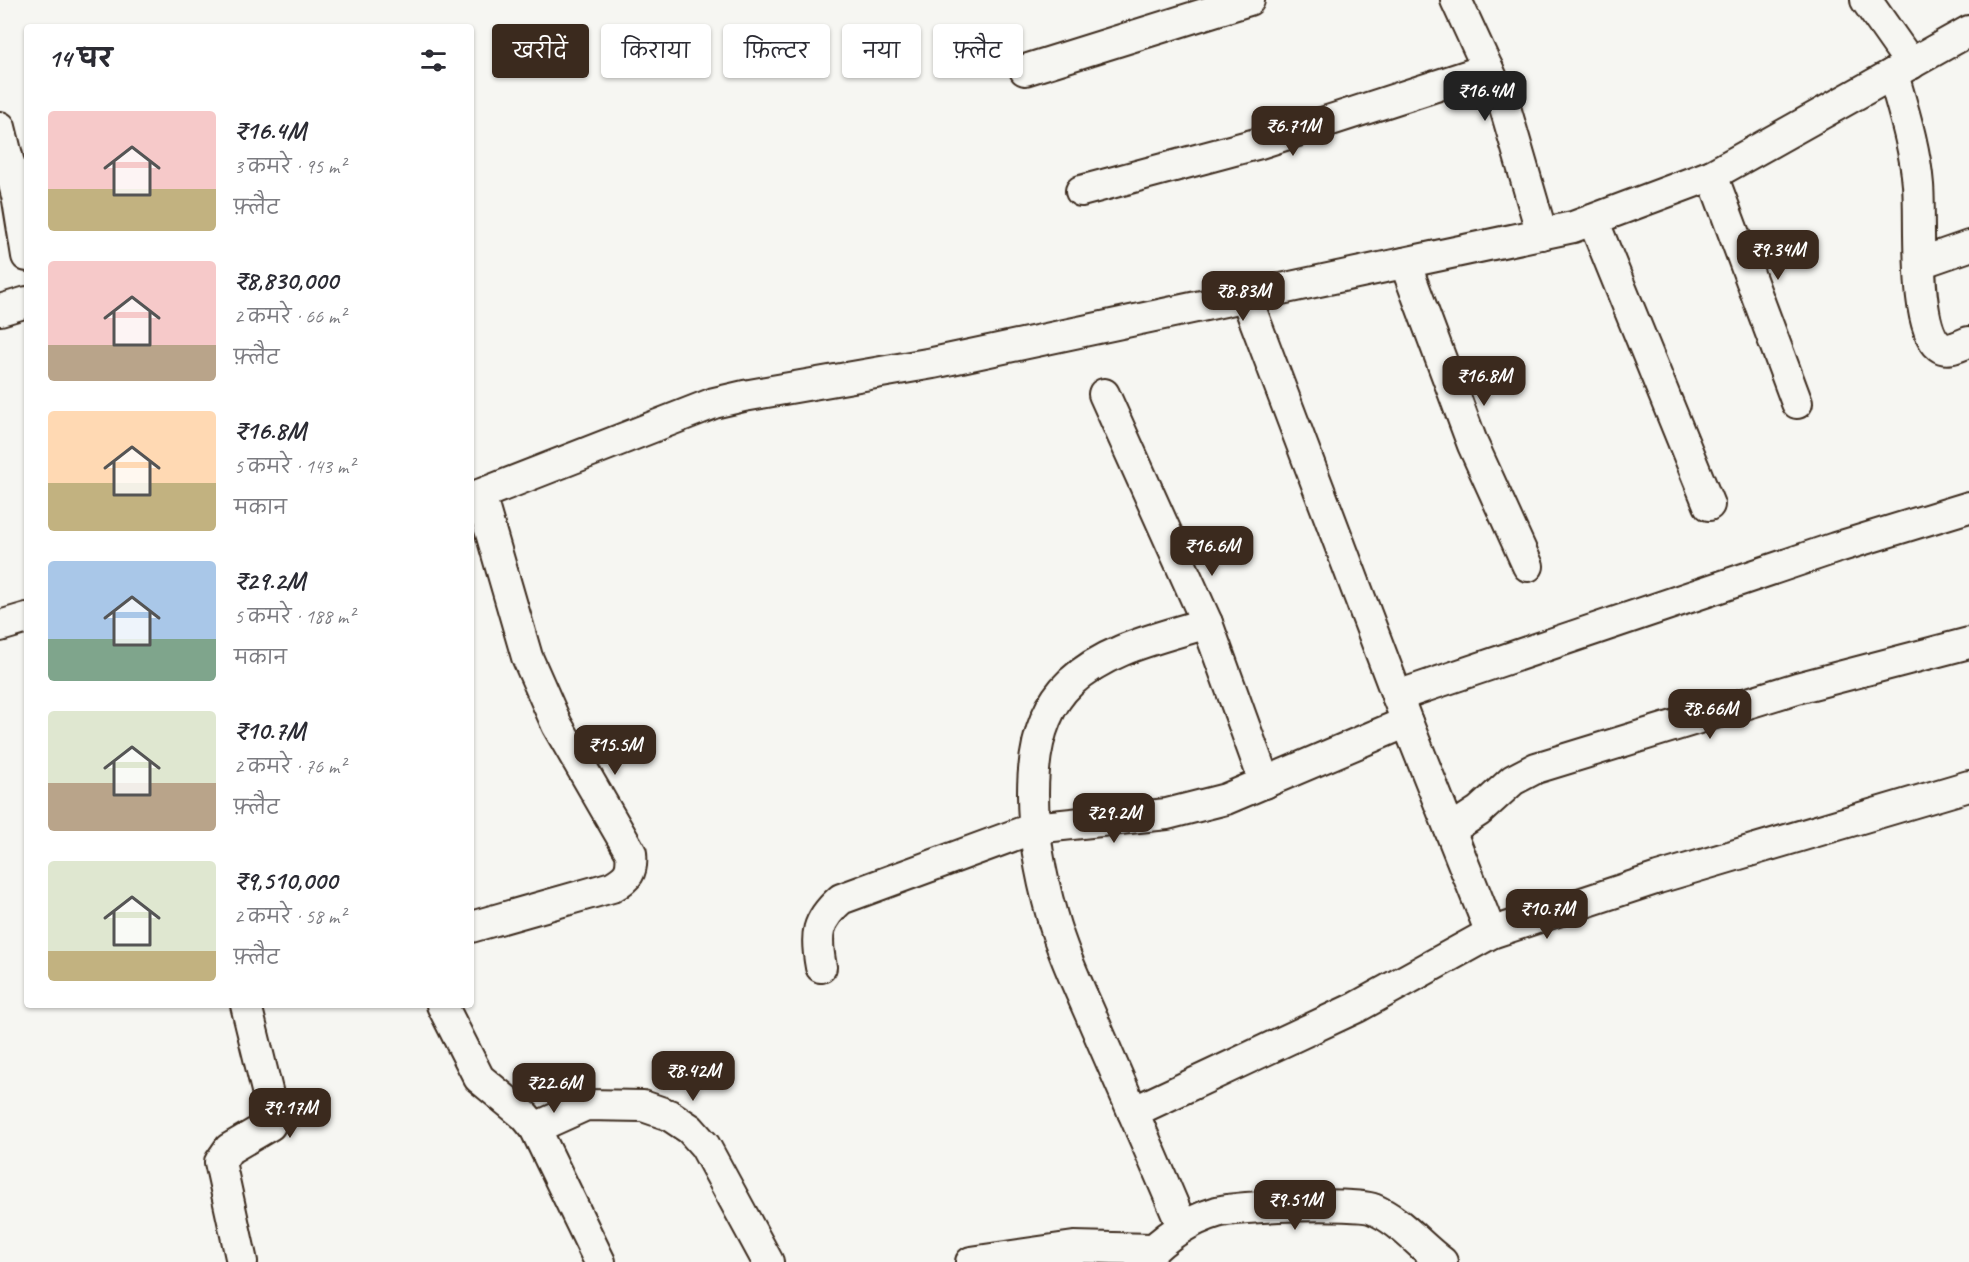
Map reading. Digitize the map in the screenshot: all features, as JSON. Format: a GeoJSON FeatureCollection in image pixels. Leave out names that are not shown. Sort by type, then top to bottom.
{"type":"FeatureCollection","features":[{"type":"Feature","properties":{"kind":"street"},"geometry":{"type":"LineString","coordinates":[[1025,70],[1249,0]]}},
{"type":"Feature","properties":{"kind":"street"},"geometry":{"type":"LineString","coordinates":[[1456,0],[1488,69],[1519,146],[1542,234]]}},
{"type":"Feature","properties":{"kind":"street"},"geometry":{"type":"LineString","coordinates":[[1866,0],[1902,69],[1918,186],[1924,308],[1933,339],[1940,348],[1950,350],[1969,342]]}},
{"type":"Feature","properties":{"kind":"street"},"geometry":{"type":"LineString","coordinates":[[474,926],[612,887],[627,879],[633,867],[632,853],[557,725],[527,657],[476,496],[714,404],[744,396],[933,363],[1542,234],[1593,220],[1712,175],[1969,32]]}},
{"type":"Feature","properties":{"kind":"street"},"geometry":{"type":"LineString","coordinates":[[1081,191],[1260,143],[1488,69]]}},
{"type":"Feature","properties":{"kind":"street"},"geometry":{"type":"LineString","coordinates":[[0,127],[18,200],[24,237]]}},
{"type":"Feature","properties":{"kind":"street"},"geometry":{"type":"LineString","coordinates":[[1712,175],[1797,403]]}},
{"type":"Feature","properties":{"kind":"street"},"geometry":{"type":"LineString","coordinates":[[1593,220],[1709,505]]}},
{"type":"Feature","properties":{"kind":"street"},"geometry":{"type":"LineString","coordinates":[[1920,263],[1969,246]]}},
{"type":"Feature","properties":{"kind":"street"},"geometry":{"type":"LineString","coordinates":[[1405,263],[1473,445],[1528,566]]}},
{"type":"Feature","properties":{"kind":"street"},"geometry":{"type":"LineString","coordinates":[[1246,297],[1402,709],[1491,933]]}},
{"type":"Feature","properties":{"kind":"street"},"geometry":{"type":"LineString","coordinates":[[0,310],[24,303]]}},
{"type":"Feature","properties":{"kind":"street"},"geometry":{"type":"LineString","coordinates":[[1104,394],[1207,623],[1265,783]]}},
{"type":"Feature","properties":{"kind":"street"},"geometry":{"type":"LineString","coordinates":[[821,967],[816,943],[819,927],[825,913],[842,899],[1034,828],[1167,814],[1226,800],[1265,783],[1402,709],[1835,548],[1969,507]]}},
{"type":"Feature","properties":{"kind":"street"},"geometry":{"type":"LineString","coordinates":[[0,626],[24,619]]}},
{"type":"Feature","properties":{"kind":"street"},"geometry":{"type":"LineString","coordinates":[[1182,1226],[1052,916],[1034,828],[1034,762],[1046,716],[1069,683],[1099,659],[1207,623]]}},
{"type":"Feature","properties":{"kind":"street"},"geometry":{"type":"LineString","coordinates":[[1450,830],[1479,811],[1513,780],[1536,768],[1797,688],[1969,643]]}},
{"type":"Feature","properties":{"kind":"street"},"geometry":{"type":"LineString","coordinates":[[1133,1112],[1357,1007],[1491,933],[1658,878],[1969,786]]}},
{"type":"Feature","properties":{"kind":"street"},"geometry":{"type":"LineString","coordinates":[[242,1262],[221,1177],[220,1162],[229,1149],[270,1125],[273,1115],[247,1008]]}},
{"type":"Feature","properties":{"kind":"street"},"geometry":{"type":"LineString","coordinates":[[444,1008],[479,1078],[519,1110],[535,1128],[600,1262]]}},
{"type":"Feature","properties":{"kind":"street"},"geometry":{"type":"LineString","coordinates":[[535,1128],[586,1105],[643,1106],[669,1115],[690,1129],[705,1146],[768,1262]]}},
{"type":"Feature","properties":{"kind":"street"},"geometry":{"type":"LineString","coordinates":[[971,1262],[1074,1247],[1147,1256],[1182,1226],[1219,1211],[1338,1205],[1372,1208],[1402,1227],[1442,1262]]}}]}
